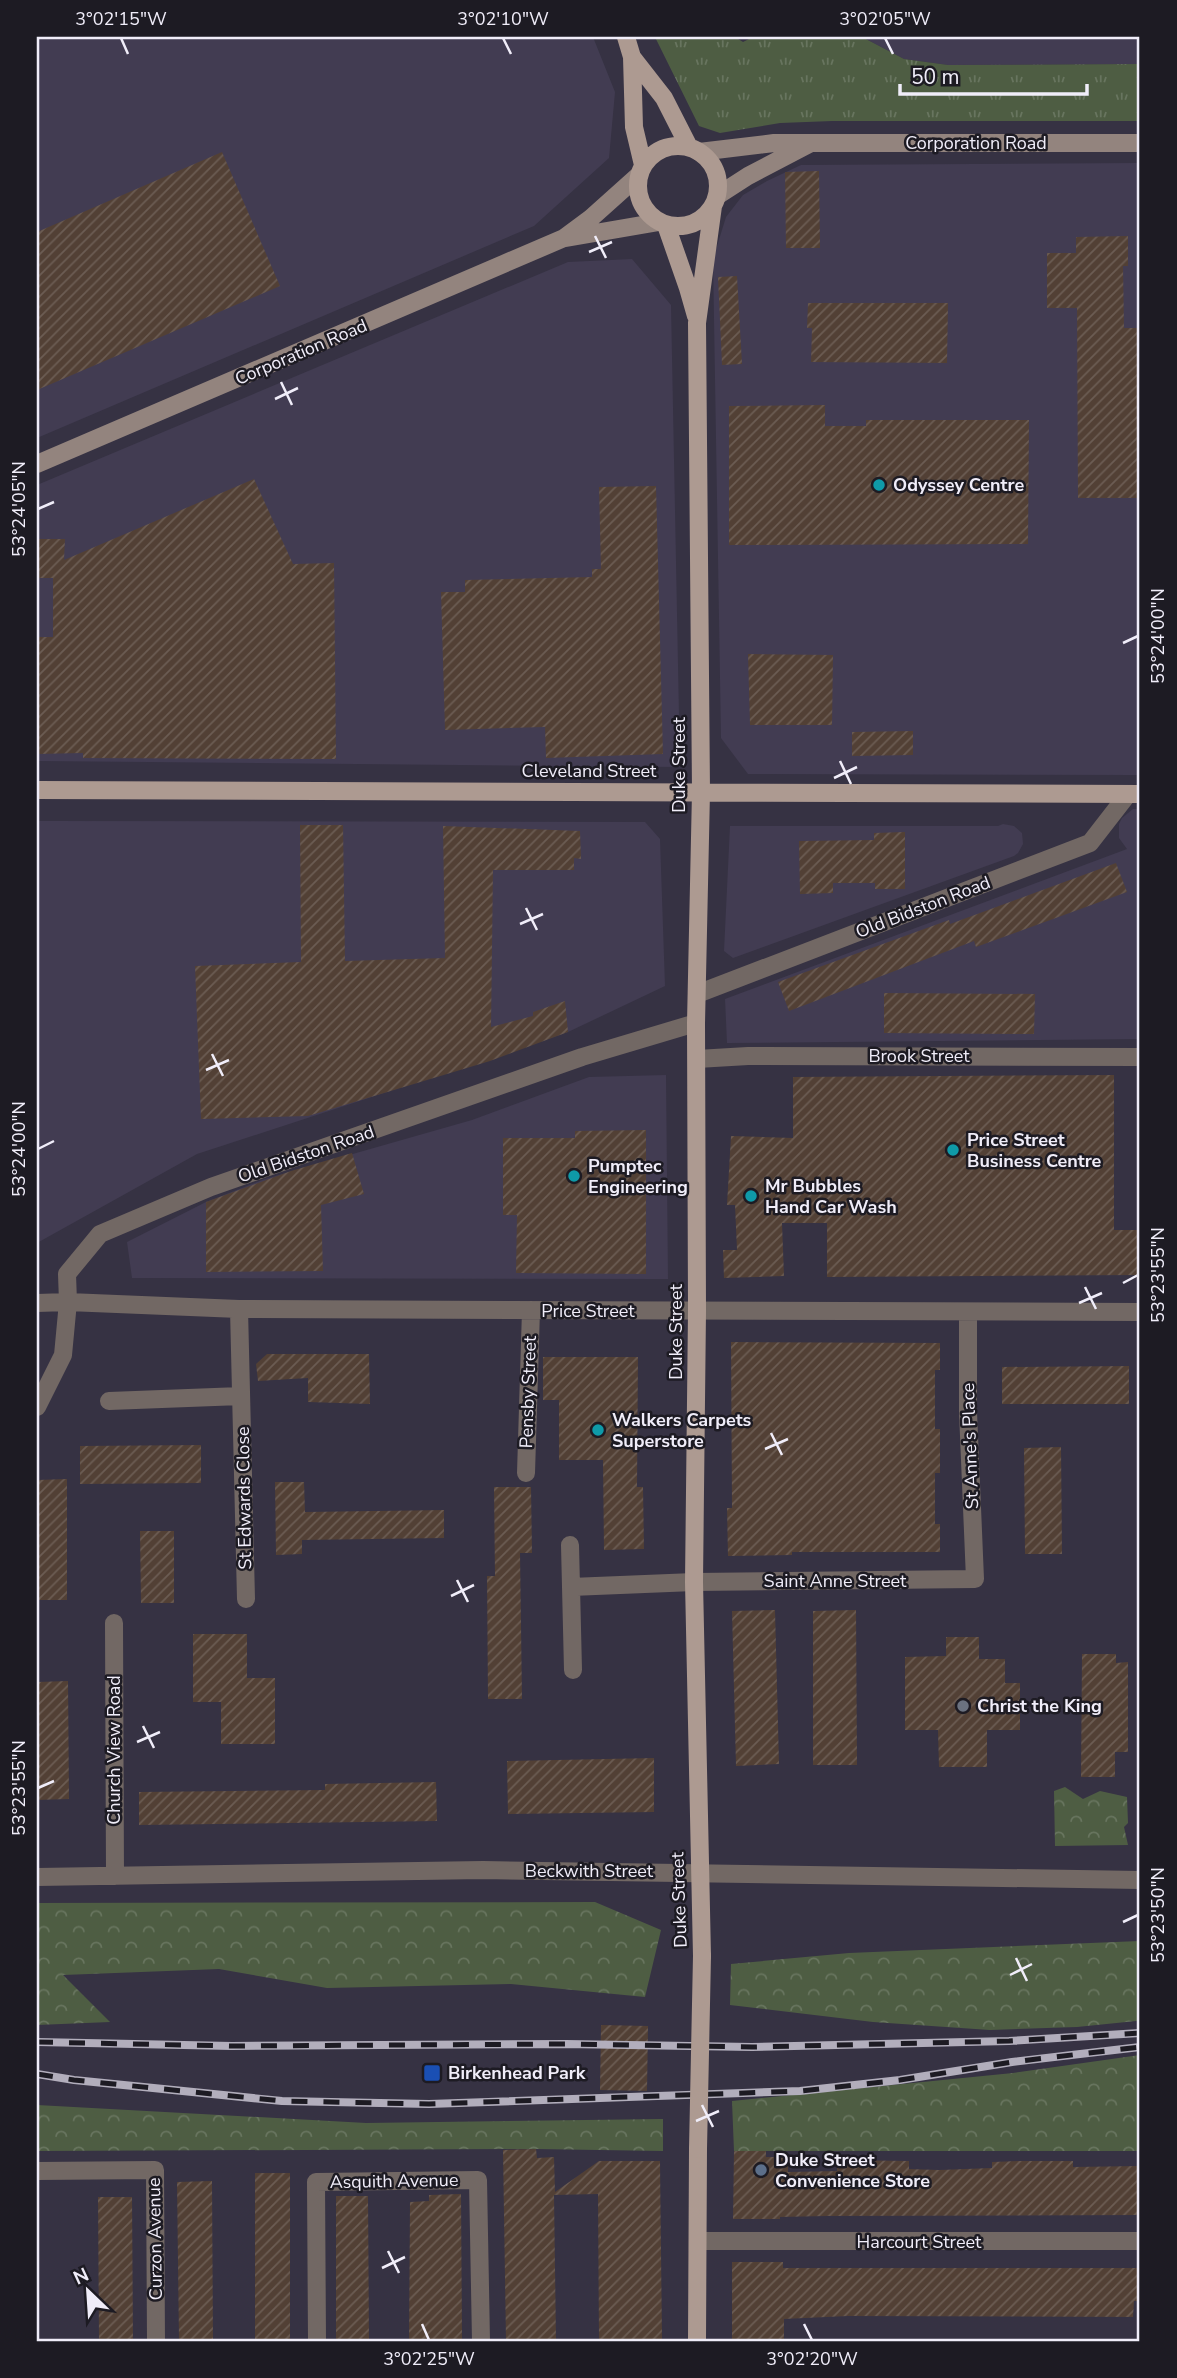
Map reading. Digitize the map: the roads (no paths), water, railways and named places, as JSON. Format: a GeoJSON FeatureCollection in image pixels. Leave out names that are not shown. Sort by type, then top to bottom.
{"type":"FeatureCollection","features":[{"type":"Feature","properties":{"kind":"main road"},"geometry":{"type":"LineString","coordinates":[[626,37],[632,57],[634,127],[641,170]]}},
{"type":"Feature","properties":{"kind":"main road"},"geometry":{"type":"LineString","coordinates":[[632,57],[664,98],[694,149],[708,159],[717,177],[715,201],[706,215],[694,223],[678,227],[662,223],[646,212],[640,201],[637,186],[641,170],[651,156],[663,149],[676,146],[694,149]]}},
{"type":"Feature","properties":{"kind":"main road","name":"Corporation Road"},"geometry":{"type":"LineString","coordinates":[[694,149],[813,142],[1140,143]]}},
{"type":"Feature","properties":{"kind":"main road","name":"Corporation Road"},"geometry":{"type":"LineString","coordinates":[[715,201],[748,176],[813,142]]}},
{"type":"Feature","properties":{"kind":"main road","name":"Corporation Road"},"geometry":{"type":"LineString","coordinates":[[37,464],[564,238],[591,219],[641,170]]}},
{"type":"Feature","properties":{"kind":"main road","name":"Duke Street"},"geometry":{"type":"LineString","coordinates":[[697,2341],[702,1956],[694,1582],[698,1059],[696,1023],[701,792],[697,323],[715,201]]}},
{"type":"Feature","properties":{"kind":"main road","name":"Corporation Road"},"geometry":{"type":"LineString","coordinates":[[564,238],[662,223]]}},
{"type":"Feature","properties":{"kind":"main road","name":"Duke Street"},"geometry":{"type":"LineString","coordinates":[[662,223],[688,288],[697,323]]}},
{"type":"Feature","properties":{"kind":"main road","name":"Cleveland Street"},"geometry":{"type":"LineString","coordinates":[[37,790],[1134,794]]}},
{"type":"Feature","properties":{"kind":"street","name":"Old Bidston Road"},"geometry":{"type":"LineString","coordinates":[[697,994],[1090,843],[1134,794]]}},
{"type":"Feature","properties":{"kind":"street","name":"Old Bidston Road"},"geometry":{"type":"LineString","coordinates":[[37,1407],[63,1355],[68,1302],[67,1274],[100,1234],[211,1186],[582,1057],[696,1023]]}},
{"type":"Feature","properties":{"kind":"street","name":"Brook Street"},"geometry":{"type":"LineString","coordinates":[[698,1059],[748,1056],[1140,1056]]}},
{"type":"Feature","properties":{"kind":"street","name":"Price Street"},"geometry":{"type":"LineString","coordinates":[[37,1303],[239,1309],[1140,1312]]}},
{"type":"Feature","properties":{"kind":"street","name":"St Edwards Close"},"geometry":{"type":"LineString","coordinates":[[239,1309],[246,1599]]}},
{"type":"Feature","properties":{"kind":"street","name":"Pensby Street"},"geometry":{"type":"LineString","coordinates":[[526,1473],[531,1310]]}},
{"type":"Feature","properties":{"kind":"street","name":"St Anne's Place"},"geometry":{"type":"LineString","coordinates":[[968,1312],[968,1412],[975,1579]]}},
{"type":"Feature","properties":{"kind":"street"},"geometry":{"type":"LineString","coordinates":[[109,1401],[241,1396]]}},
{"type":"Feature","properties":{"kind":"street"},"geometry":{"type":"LineString","coordinates":[[570,1545],[573,1670]]}},
{"type":"Feature","properties":{"kind":"street","name":"Saint Anne Street"},"geometry":{"type":"LineString","coordinates":[[571,1587],[694,1582],[975,1579]]}},
{"type":"Feature","properties":{"kind":"street","name":"Church View Road"},"geometry":{"type":"LineString","coordinates":[[114,1623],[115,1876]]}},
{"type":"Feature","properties":{"kind":"street","name":"Beckwith Street"},"geometry":{"type":"LineString","coordinates":[[37,1877],[483,1870],[1140,1880]]}},
{"type":"Feature","properties":{"kind":"street","name":"Curzon Avenue"},"geometry":{"type":"LineString","coordinates":[[37,2171],[155,2170],[156,2341]]}},
{"type":"Feature","properties":{"kind":"street","name":"Asquith Avenue"},"geometry":{"type":"LineString","coordinates":[[317,2341],[316,2182],[478,2180],[481,2341]]}},
{"type":"Feature","properties":{"kind":"street","name":"Harcourt Street"},"geometry":{"type":"LineString","coordinates":[[698,2241],[1140,2241]]}},
{"type":"Feature","properties":{"kind":"railway"},"geometry":{"type":"LineString","coordinates":[[37,2042],[232,2046],[566,2044],[752,2047],[1009,2041],[1140,2033]]}},
{"type":"Feature","properties":{"kind":"railway"},"geometry":{"type":"LineString","coordinates":[[37,2074],[282,2101],[429,2104],[800,2091],[1140,2047]]}},
{"type":"Feature","properties":{"kind":"place","name":"Odyssey Centre"},"geometry":{"type":"Point","coordinates":[879,485]}},
{"type":"Feature","properties":{"kind":"place","name":"Price Street Business Centre"},"geometry":{"type":"Point","coordinates":[953,1150]}},
{"type":"Feature","properties":{"kind":"place","name":"Pumptec Engineering"},"geometry":{"type":"Point","coordinates":[574,1176]}},
{"type":"Feature","properties":{"kind":"place","name":"Mr Bubbles Hand Car Wash"},"geometry":{"type":"Point","coordinates":[751,1196]}},
{"type":"Feature","properties":{"kind":"place","name":"Walkers Carpets Superstore"},"geometry":{"type":"Point","coordinates":[598,1430]}},
{"type":"Feature","properties":{"kind":"place","name":"Christ the King"},"geometry":{"type":"Point","coordinates":[963,1706]}},
{"type":"Feature","properties":{"kind":"place","name":"Birkenhead Park"},"geometry":{"type":"Point","coordinates":[432,2073]}},
{"type":"Feature","properties":{"kind":"place","name":"Duke Street Convenience Store"},"geometry":{"type":"Point","coordinates":[761,2170]}}]}
